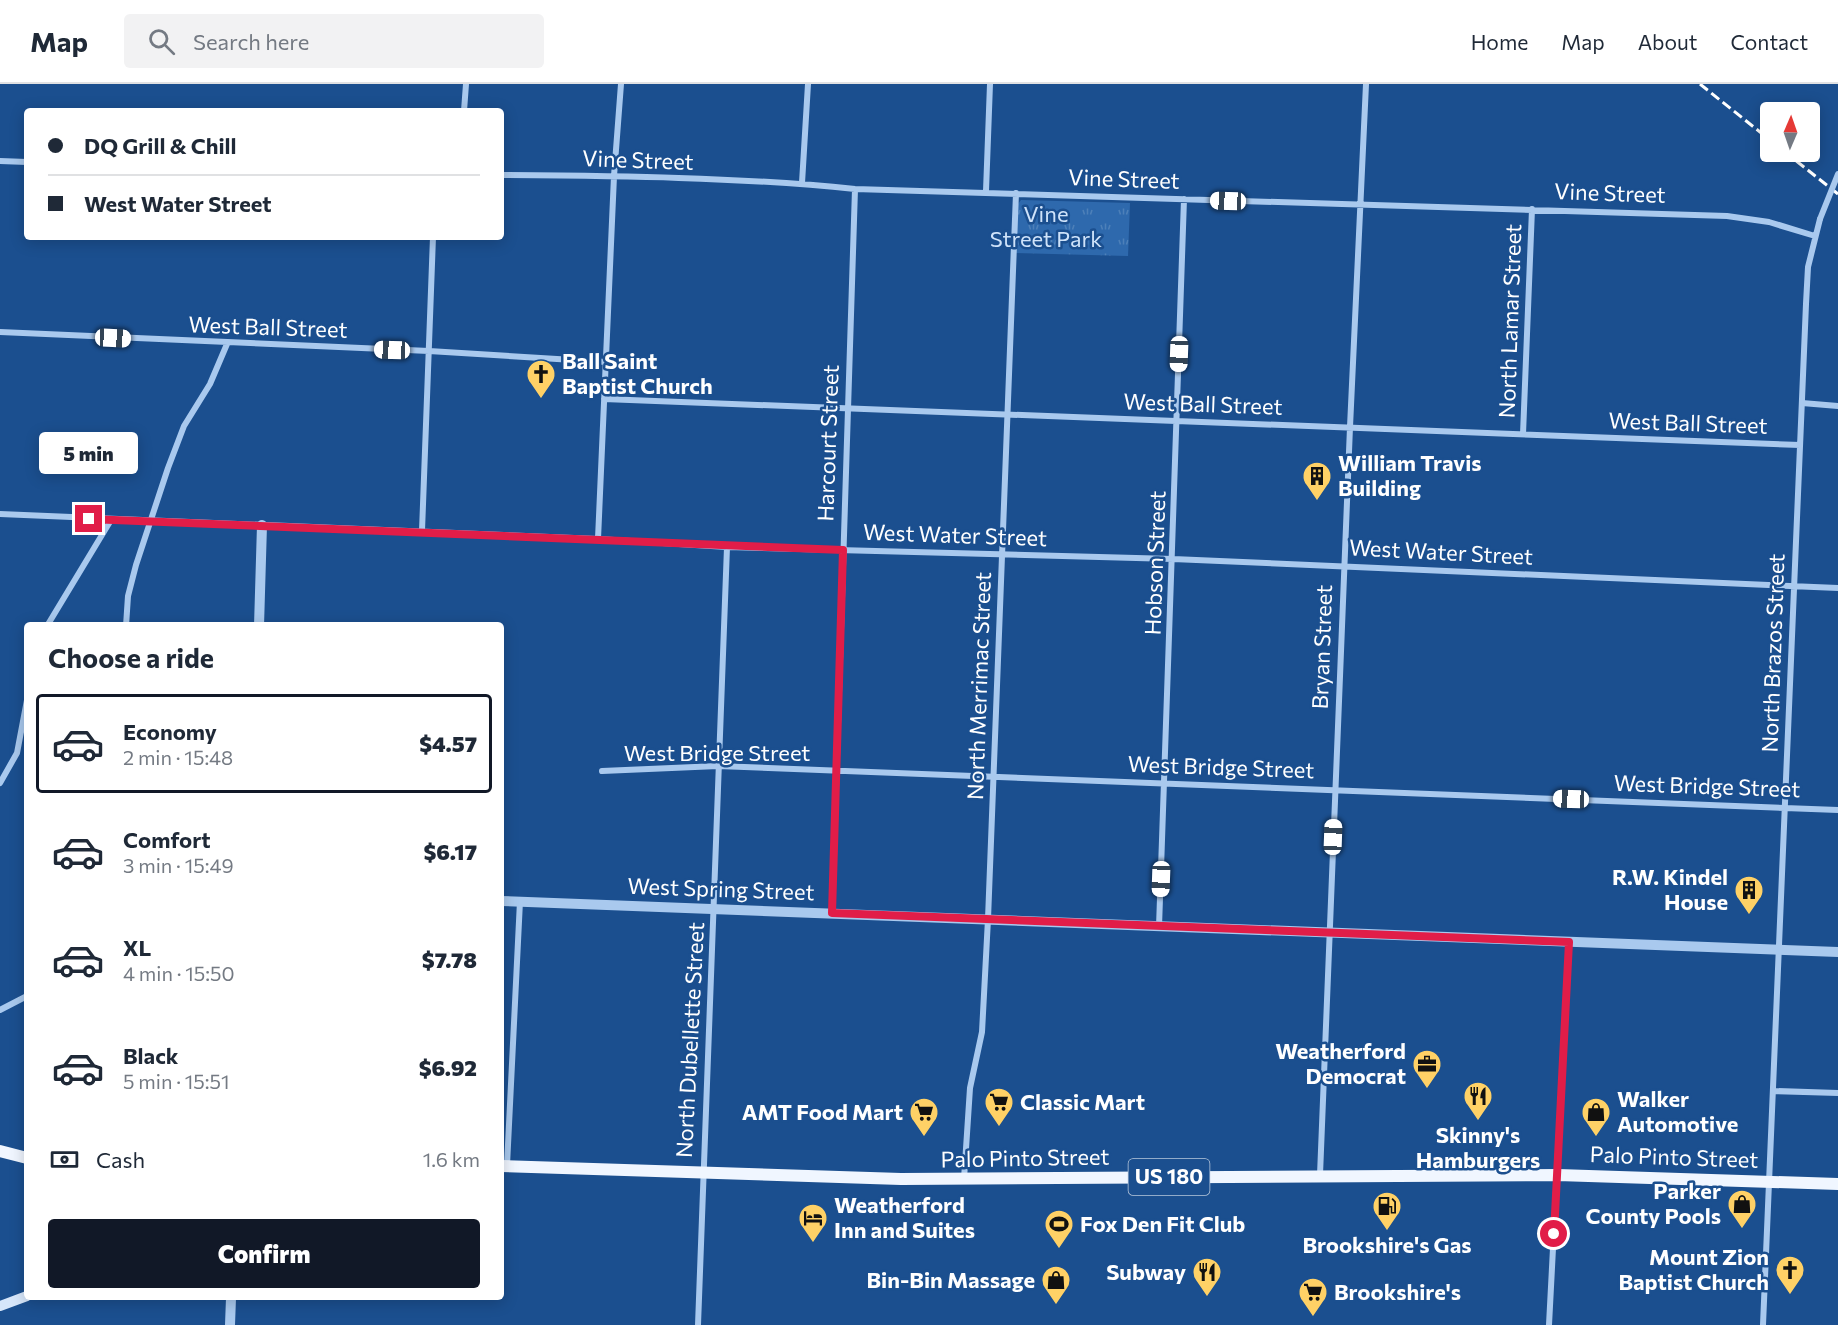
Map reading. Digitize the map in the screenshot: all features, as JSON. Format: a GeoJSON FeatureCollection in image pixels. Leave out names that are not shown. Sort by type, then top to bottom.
{"type":"FeatureCollection","features":[{"type":"Feature","properties":{"kind":"main road"},"geometry":{"type":"LineString","coordinates":[[0,1151],[24,1157]]}},
{"type":"Feature","properties":{"kind":"main road","name":"Palo Pinto Street"},"geometry":{"type":"LineString","coordinates":[[504,1166],[702,1174],[964,1180],[1320,1175],[1558,1175],[1838,1184]]}},
{"type":"Feature","properties":{"kind":"main road"},"geometry":{"type":"LineString","coordinates":[[0,1306],[24,1297]]}},
{"type":"Feature","properties":{"kind":"street"},"geometry":{"type":"LineString","coordinates":[[464,108],[466,84]]}},
{"type":"Feature","properties":{"kind":"street"},"geometry":{"type":"LineString","coordinates":[[598,539],[614,176],[621,84]]}},
{"type":"Feature","properties":{"kind":"street"},"geometry":{"type":"LineString","coordinates":[[802,183],[808,84]]}},
{"type":"Feature","properties":{"kind":"street"},"geometry":{"type":"LineString","coordinates":[[986,191],[990,84]]}},
{"type":"Feature","properties":{"kind":"street","name":"Bryan Street"},"geometry":{"type":"LineString","coordinates":[[1320,1175],[1366,84]]}},
{"type":"Feature","properties":{"kind":"street"},"geometry":{"type":"LineString","coordinates":[[0,161],[24,162]]}},
{"type":"Feature","properties":{"kind":"street","name":"North Brazos Street"},"geometry":{"type":"LineString","coordinates":[[1763,1325],[1808,267],[1820,219],[1838,174]]}},
{"type":"Feature","properties":{"kind":"street","name":"Vine Street"},"geometry":{"type":"LineString","coordinates":[[504,175],[614,176],[802,183],[855,189],[986,191],[1726,216],[1769,222],[1815,236]]}},
{"type":"Feature","properties":{"kind":"street","name":"Harcourt Street"},"geometry":{"type":"LineString","coordinates":[[832,913],[855,189]]}},
{"type":"Feature","properties":{"kind":"street","name":"North Merrimac Street"},"geometry":{"type":"LineString","coordinates":[[964,1180],[970,1088],[982,1032],[1016,193]]}},
{"type":"Feature","properties":{"kind":"street","name":"Hobson Street"},"geometry":{"type":"LineString","coordinates":[[1159,927],[1184,199]]}},
{"type":"Feature","properties":{"kind":"street","name":"North Lamar Street"},"geometry":{"type":"LineString","coordinates":[[1523,434],[1532,209]]}},
{"type":"Feature","properties":{"kind":"street"},"geometry":{"type":"LineString","coordinates":[[422,531],[433,240]]}},
{"type":"Feature","properties":{"kind":"street","name":"West Ball Street"},"geometry":{"type":"LineString","coordinates":[[0,332],[227,344],[429,351],[606,363]]}},
{"type":"Feature","properties":{"kind":"street"},"geometry":{"type":"LineString","coordinates":[[126,622],[128,596],[184,426],[210,384],[227,344]]}},
{"type":"Feature","properties":{"kind":"street","name":"West Ball Street"},"geometry":{"type":"LineString","coordinates":[[604,399],[1800,445]]}},
{"type":"Feature","properties":{"kind":"street"},"geometry":{"type":"LineString","coordinates":[[1802,403],[1838,405]]}},
{"type":"Feature","properties":{"kind":"street","name":"West Water Street"},"geometry":{"type":"LineString","coordinates":[[0,514],[422,531],[727,547],[1344,565],[1838,588]]}},
{"type":"Feature","properties":{"kind":"street"},"geometry":{"type":"LineString","coordinates":[[49,622],[111,520]]}},
{"type":"Feature","properties":{"kind":"street"},"geometry":{"type":"LineString","coordinates":[[259,622],[262,525]]}},
{"type":"Feature","properties":{"kind":"street","name":"North Dubellette Street"},"geometry":{"type":"LineString","coordinates":[[698,1325],[727,547]]}},
{"type":"Feature","properties":{"kind":"street"},"geometry":{"type":"LineString","coordinates":[[0,783],[16,753],[24,714]]}},
{"type":"Feature","properties":{"kind":"street","name":"West Bridge Street"},"geometry":{"type":"LineString","coordinates":[[602,771],[718,766],[1838,810]]}},
{"type":"Feature","properties":{"kind":"street","name":"West Spring Street"},"geometry":{"type":"LineString","coordinates":[[504,901],[1838,952]]}},
{"type":"Feature","properties":{"kind":"street"},"geometry":{"type":"LineString","coordinates":[[504,1166],[520,902]]}},
{"type":"Feature","properties":{"kind":"street"},"geometry":{"type":"LineString","coordinates":[[1550,1325],[1569,942]]}},
{"type":"Feature","properties":{"kind":"street"},"geometry":{"type":"LineString","coordinates":[[0,1010],[24,998]]}},
{"type":"Feature","properties":{"kind":"street"},"geometry":{"type":"LineString","coordinates":[[1774,1091],[1838,1094]]}},
{"type":"Feature","properties":{"kind":"street"},"geometry":{"type":"LineString","coordinates":[[230,1325],[231,1300]]}},
{"type":"Feature","properties":{"kind":"green space","name":"Vine Street Park"},"geometry":{"type":"Polygon","coordinates":[[[1021,200],[1130,203],[1128,256],[1016,253],[1018,204],[1021,200]]]}},
{"type":"Feature","properties":{"kind":"railway"},"geometry":{"type":"LineString","coordinates":[[1700,84],[1760,132]]}},
{"type":"Feature","properties":{"kind":"railway"},"geometry":{"type":"LineString","coordinates":[[1798,162],[1838,194]]}},
{"type":"Feature","properties":{"kind":"place","name":"Ball Saint Baptist Church"},"geometry":{"type":"Point","coordinates":[541,400]}},
{"type":"Feature","properties":{"kind":"place","name":"William Travis Building"},"geometry":{"type":"Point","coordinates":[1317,502]}},
{"type":"Feature","properties":{"kind":"place","name":"R.W. Kindel House"},"geometry":{"type":"Point","coordinates":[1749,916]}},
{"type":"Feature","properties":{"kind":"place","name":"Weatherford Democrat"},"geometry":{"type":"Point","coordinates":[1427,1090]}},
{"type":"Feature","properties":{"kind":"place","name":"Skinny's Hamburgers"},"geometry":{"type":"Point","coordinates":[1478,1122]}},
{"type":"Feature","properties":{"kind":"place","name":"Classic Mart"},"geometry":{"type":"Point","coordinates":[999,1128]}},
{"type":"Feature","properties":{"kind":"place","name":"AMT Food Mart"},"geometry":{"type":"Point","coordinates":[924,1138]}},
{"type":"Feature","properties":{"kind":"place","name":"Walker Automotive"},"geometry":{"type":"Point","coordinates":[1596,1138]}},
{"type":"Feature","properties":{"kind":"place","name":"Parker County Pools"},"geometry":{"type":"Point","coordinates":[1742,1230]}},
{"type":"Feature","properties":{"kind":"place","name":"Brookshire's Gas"},"geometry":{"type":"Point","coordinates":[1387,1232]}},
{"type":"Feature","properties":{"kind":"place","name":"Weatherford Inn and Suites"},"geometry":{"type":"Point","coordinates":[813,1244]}},
{"type":"Feature","properties":{"kind":"place","name":"Fox Den Fit Club"},"geometry":{"type":"Point","coordinates":[1059,1250]}},
{"type":"Feature","properties":{"kind":"place","name":"Mount Zion Baptist Church"},"geometry":{"type":"Point","coordinates":[1790,1296]}},
{"type":"Feature","properties":{"kind":"place","name":"Subway"},"geometry":{"type":"Point","coordinates":[1207,1298]}},
{"type":"Feature","properties":{"kind":"place","name":"Bin-Bin Massage"},"geometry":{"type":"Point","coordinates":[1056,1306]}},
{"type":"Feature","properties":{"kind":"place","name":"Brookshire's"},"geometry":{"type":"Point","coordinates":[1313,1318]}},
{"type":"Feature","properties":{"kind":"route"},"geometry":{"type":"LineString","coordinates":[[89,519],[843,550],[832,913],[1569,942],[1554,1234]]}}]}
